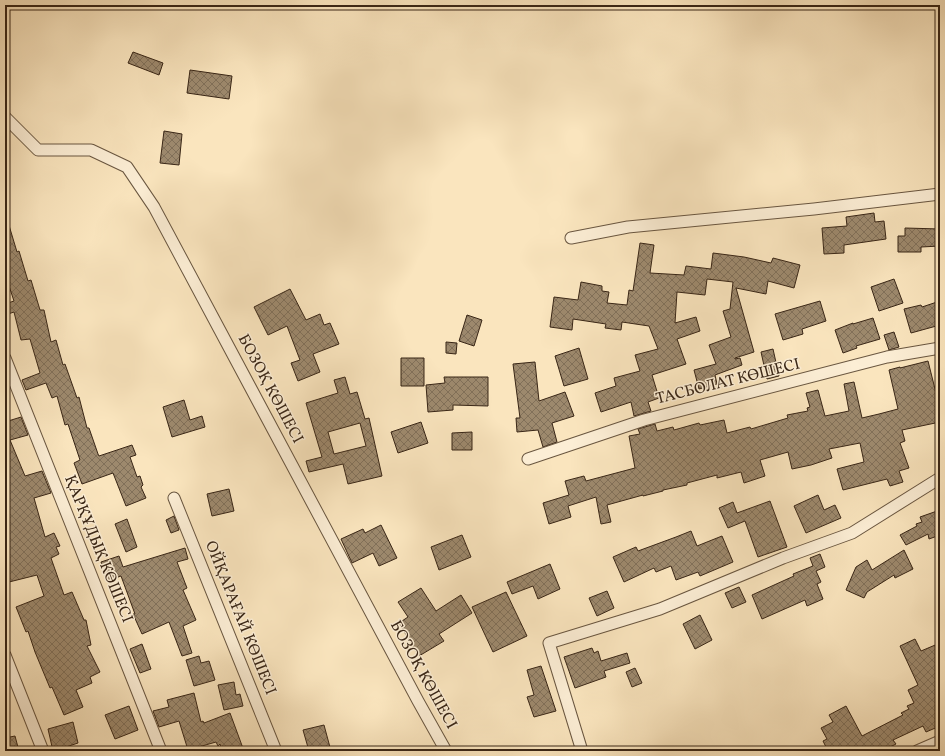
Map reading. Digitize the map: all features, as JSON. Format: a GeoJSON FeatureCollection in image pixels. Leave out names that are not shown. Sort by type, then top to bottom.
{"type":"FeatureCollection","features":[{"type":"Feature","properties":{"kind":"street","name":"БОЗОҚ КӨШЕСІ"},"geometry":{"type":"LineString","coordinates":[[5,117],[38,150],[91,150],[127,167],[132,174],[154,207],[446,751]]}},
{"type":"Feature","properties":{"kind":"street"},"geometry":{"type":"LineString","coordinates":[[571,238],[628,227],[814,209],[940,194]]}},
{"type":"Feature","properties":{"kind":"street","name":"ТАСБОЛАТ КӨШЕСІ"},"geometry":{"type":"LineString","coordinates":[[528,459],[644,420],[887,357],[940,348]]}},
{"type":"Feature","properties":{"kind":"street","name":"ҚАРҚҰДЫҚ КӨШЕСІ"},"geometry":{"type":"LineString","coordinates":[[5,358],[161,751]]}},
{"type":"Feature","properties":{"kind":"street"},"geometry":{"type":"LineString","coordinates":[[582,751],[549,643],[660,609],[783,558],[852,533],[940,478]]}},
{"type":"Feature","properties":{"kind":"street","name":"ОЙҚАРАҒАЙ КӨШЕСІ"},"geometry":{"type":"LineString","coordinates":[[174,498],[276,751]]}},
{"type":"Feature","properties":{"kind":"street"},"geometry":{"type":"LineString","coordinates":[[5,655],[43,751]]}},
{"type":"Feature","properties":{"kind":"street"},"geometry":{"type":"LineString","coordinates":[[917,751],[940,741]]}},
{"type":"Feature","properties":{"kind":"building"},"geometry":{"type":"Polygon","coordinates":[[[133,52],[163,63],[159,75],[128,63],[133,52]]]}},
{"type":"Feature","properties":{"kind":"building"},"geometry":{"type":"Polygon","coordinates":[[[190,70],[232,76],[229,99],[187,93],[190,70]]]}},
{"type":"Feature","properties":{"kind":"building"},"geometry":{"type":"Polygon","coordinates":[[[164,131],[182,134],[179,165],[160,163],[164,131]]]}},
{"type":"Feature","properties":{"kind":"building"},"geometry":{"type":"Polygon","coordinates":[[[874,213],[875,222],[884,221],[886,239],[844,245],[844,253],[824,254],[822,228],[847,226],[846,217],[874,213]]]}},
{"type":"Feature","properties":{"kind":"building"},"geometry":{"type":"Polygon","coordinates":[[[5,222],[8,222],[28,281],[31,280],[40,310],[44,310],[51,342],[56,340],[63,365],[65,364],[77,398],[79,397],[87,428],[89,428],[99,456],[132,445],[136,455],[130,457],[137,477],[140,476],[143,485],[141,487],[146,498],[126,506],[113,473],[82,484],[74,463],[80,460],[68,424],[65,425],[57,396],[52,398],[46,383],[26,390],[22,380],[40,373],[30,339],[21,340],[14,312],[5,315],[5,304],[14,301],[7,280],[5,280],[5,222]]]}},
{"type":"Feature","properties":{"kind":"building"},"geometry":{"type":"Polygon","coordinates":[[[905,228],[940,229],[940,246],[921,247],[921,252],[898,252],[898,236],[905,236],[905,228]]]}},
{"type":"Feature","properties":{"kind":"building"},"geometry":{"type":"Polygon","coordinates":[[[640,243],[654,245],[650,273],[684,275],[686,266],[711,269],[713,253],[744,257],[771,263],[773,258],[800,265],[794,288],[768,281],[766,294],[736,288],[754,352],[735,358],[740,358],[742,365],[715,375],[717,384],[699,389],[694,370],[716,364],[709,345],[731,337],[723,311],[730,309],[733,282],[707,279],[705,295],[677,292],[675,323],[696,317],[700,331],[677,339],[686,364],[652,375],[659,398],[648,402],[651,411],[634,416],[631,402],[601,412],[595,393],[616,386],[614,378],[640,371],[635,355],[658,349],[649,326],[622,322],[621,330],[605,328],[606,324],[573,319],[572,330],[550,327],[554,297],[578,300],[581,282],[602,286],[602,291],[609,292],[607,303],[627,305],[629,290],[633,291],[640,243]]]}},
{"type":"Feature","properties":{"kind":"building"},"geometry":{"type":"Polygon","coordinates":[[[894,279],[903,303],[879,311],[871,287],[894,279]]]}},
{"type":"Feature","properties":{"kind":"building"},"geometry":{"type":"Polygon","coordinates":[[[290,289],[306,320],[320,314],[324,325],[330,323],[339,344],[313,354],[320,372],[298,381],[291,363],[300,360],[287,326],[268,335],[254,307],[290,289]]]}},
{"type":"Feature","properties":{"kind":"building"},"geometry":{"type":"Polygon","coordinates":[[[820,301],[826,321],[802,329],[803,334],[783,340],[775,314],[820,301]]]}},
{"type":"Feature","properties":{"kind":"building"},"geometry":{"type":"Polygon","coordinates":[[[940,301],[940,325],[911,333],[904,309],[921,305],[922,307],[940,301]]]}},
{"type":"Feature","properties":{"kind":"building"},"geometry":{"type":"Polygon","coordinates":[[[467,315],[482,320],[474,346],[459,341],[467,315]]]}},
{"type":"Feature","properties":{"kind":"building"},"geometry":{"type":"Polygon","coordinates":[[[873,318],[880,339],[856,346],[857,348],[843,353],[835,330],[853,323],[873,318]]]}},
{"type":"Feature","properties":{"kind":"building"},"geometry":{"type":"Polygon","coordinates":[[[894,332],[899,347],[889,350],[884,335],[894,332]]]}},
{"type":"Feature","properties":{"kind":"building"},"geometry":{"type":"Polygon","coordinates":[[[446,342],[457,343],[456,354],[446,353],[446,342]]]}},
{"type":"Feature","properties":{"kind":"building"},"geometry":{"type":"Polygon","coordinates":[[[579,348],[588,379],[564,386],[555,356],[579,348]]]}},
{"type":"Feature","properties":{"kind":"building"},"geometry":{"type":"Polygon","coordinates":[[[773,349],[779,376],[767,379],[761,352],[773,349]]]}},
{"type":"Feature","properties":{"kind":"building"},"geometry":{"type":"Polygon","coordinates":[[[401,358],[424,358],[424,386],[401,386],[401,358]]]}},
{"type":"Feature","properties":{"kind":"building"},"geometry":{"type":"Polygon","coordinates":[[[928,361],[940,409],[940,422],[902,430],[905,441],[900,443],[909,468],[899,471],[903,482],[890,486],[887,479],[843,490],[837,469],[864,462],[860,443],[829,449],[832,458],[792,469],[788,452],[760,460],[765,476],[744,483],[741,472],[717,478],[717,475],[687,483],[687,485],[607,505],[611,522],[601,524],[596,497],[568,506],[571,517],[549,524],[543,503],[569,495],[565,481],[584,476],[586,481],[635,468],[629,436],[640,434],[638,429],[655,424],[657,431],[673,427],[674,430],[699,423],[700,425],[724,420],[727,433],[750,427],[751,429],[788,418],[787,415],[808,411],[807,408],[810,407],[806,393],[818,390],[825,416],[849,411],[844,384],[854,382],[862,418],[898,409],[889,370],[928,361]]]}},
{"type":"Feature","properties":{"kind":"building"},"geometry":{"type":"Polygon","coordinates":[[[535,362],[539,401],[565,392],[574,416],[552,423],[557,442],[543,447],[538,430],[517,432],[516,418],[520,418],[513,364],[535,362]]]}},
{"type":"Feature","properties":{"kind":"building"},"geometry":{"type":"Polygon","coordinates":[[[345,377],[350,394],[357,392],[365,419],[369,418],[382,476],[348,484],[343,464],[309,472],[306,461],[322,457],[306,403],[338,393],[334,380],[345,377]],[[360,423],[328,432],[334,454],[366,446],[360,423]]]}},
{"type":"Feature","properties":{"kind":"building"},"geometry":{"type":"Polygon","coordinates":[[[444,377],[488,377],[488,406],[453,405],[453,410],[428,412],[426,385],[445,383],[444,377]]]}},
{"type":"Feature","properties":{"kind":"building"},"geometry":{"type":"Polygon","coordinates":[[[184,400],[190,420],[202,416],[205,427],[172,437],[163,407],[184,400]]]}},
{"type":"Feature","properties":{"kind":"building"},"geometry":{"type":"Polygon","coordinates":[[[21,417],[28,435],[10,440],[25,476],[42,471],[51,493],[34,498],[45,537],[54,533],[60,546],[56,547],[59,554],[51,558],[64,595],[72,592],[84,620],[86,620],[91,645],[87,646],[100,672],[90,677],[92,683],[76,690],[83,707],[64,715],[52,687],[50,688],[28,631],[26,632],[16,607],[44,596],[37,575],[5,583],[5,422],[21,417]]]}},
{"type":"Feature","properties":{"kind":"building"},"geometry":{"type":"Polygon","coordinates":[[[421,422],[428,443],[398,453],[391,432],[421,422]]]}},
{"type":"Feature","properties":{"kind":"building"},"geometry":{"type":"Polygon","coordinates":[[[472,432],[472,450],[452,450],[452,433],[472,432]]]}},
{"type":"Feature","properties":{"kind":"building"},"geometry":{"type":"Polygon","coordinates":[[[229,489],[234,511],[212,516],[207,494],[229,489]]]}},
{"type":"Feature","properties":{"kind":"building"},"geometry":{"type":"Polygon","coordinates":[[[818,495],[824,510],[835,505],[841,518],[806,533],[794,506],[818,495]]]}},
{"type":"Feature","properties":{"kind":"building"},"geometry":{"type":"Polygon","coordinates":[[[770,501],[787,547],[758,557],[745,521],[728,528],[719,508],[733,502],[737,513],[770,501]]]}},
{"type":"Feature","properties":{"kind":"building"},"geometry":{"type":"Polygon","coordinates":[[[940,510],[940,535],[929,539],[928,534],[906,545],[900,535],[917,526],[916,524],[922,522],[920,517],[940,510]]]}},
{"type":"Feature","properties":{"kind":"building"},"geometry":{"type":"Polygon","coordinates":[[[174,516],[179,530],[171,533],[166,520],[174,516]]]}},
{"type":"Feature","properties":{"kind":"building"},"geometry":{"type":"Polygon","coordinates":[[[127,519],[137,547],[126,552],[115,524],[127,519]]]}},
{"type":"Feature","properties":{"kind":"building"},"geometry":{"type":"Polygon","coordinates":[[[381,525],[397,558],[379,566],[373,553],[352,563],[341,539],[363,529],[365,533],[381,525]]]}},
{"type":"Feature","properties":{"kind":"building"},"geometry":{"type":"Polygon","coordinates":[[[691,531],[697,546],[722,536],[733,562],[700,576],[698,572],[676,580],[671,566],[656,572],[654,568],[624,582],[613,557],[636,547],[638,551],[691,531]]]}},
{"type":"Feature","properties":{"kind":"building"},"geometry":{"type":"Polygon","coordinates":[[[462,535],[471,557],[439,570],[431,547],[462,535]]]}},
{"type":"Feature","properties":{"kind":"building"},"geometry":{"type":"Polygon","coordinates":[[[185,548],[188,559],[177,562],[187,588],[183,590],[196,620],[183,626],[192,653],[182,656],[169,622],[142,634],[133,614],[135,614],[121,576],[107,581],[101,562],[119,556],[123,567],[185,548]]]}},
{"type":"Feature","properties":{"kind":"building"},"geometry":{"type":"Polygon","coordinates":[[[904,550],[913,569],[895,578],[894,575],[867,592],[864,598],[846,590],[856,567],[867,560],[872,570],[904,550]]]}},
{"type":"Feature","properties":{"kind":"building"},"geometry":{"type":"Polygon","coordinates":[[[820,554],[825,567],[816,571],[821,582],[817,584],[823,599],[807,606],[805,600],[762,619],[752,595],[794,576],[793,574],[813,566],[810,558],[820,554]]]}},
{"type":"Feature","properties":{"kind":"building"},"geometry":{"type":"Polygon","coordinates":[[[550,564],[560,589],[538,599],[533,586],[512,594],[507,582],[550,564]]]}},
{"type":"Feature","properties":{"kind":"building"},"geometry":{"type":"Polygon","coordinates":[[[739,587],[746,602],[732,608],[725,593],[739,587]]]}},
{"type":"Feature","properties":{"kind":"building"},"geometry":{"type":"Polygon","coordinates":[[[421,588],[436,611],[461,595],[472,613],[439,634],[444,641],[419,656],[399,623],[408,617],[398,602],[421,588]]]}},
{"type":"Feature","properties":{"kind":"building"},"geometry":{"type":"Polygon","coordinates":[[[607,591],[614,608],[597,616],[589,598],[607,591]]]}},
{"type":"Feature","properties":{"kind":"building"},"geometry":{"type":"Polygon","coordinates":[[[506,592],[527,636],[493,652],[472,607],[506,592]]]}},
{"type":"Feature","properties":{"kind":"building"},"geometry":{"type":"Polygon","coordinates":[[[700,615],[712,640],[695,649],[683,624],[700,615]]]}},
{"type":"Feature","properties":{"kind":"building"},"geometry":{"type":"Polygon","coordinates":[[[915,639],[921,651],[940,643],[940,726],[926,732],[923,726],[893,740],[896,744],[882,751],[828,751],[823,741],[827,739],[821,728],[833,722],[829,715],[846,706],[862,736],[903,715],[901,713],[909,709],[907,706],[914,703],[908,690],[918,685],[900,646],[915,639]]]}},
{"type":"Feature","properties":{"kind":"building"},"geometry":{"type":"Polygon","coordinates":[[[142,644],[151,669],[140,673],[130,649],[142,644]]]}},
{"type":"Feature","properties":{"kind":"building"},"geometry":{"type":"Polygon","coordinates":[[[592,648],[594,653],[598,651],[601,661],[627,653],[630,663],[604,671],[606,677],[575,688],[564,657],[592,648]]]}},
{"type":"Feature","properties":{"kind":"building"},"geometry":{"type":"Polygon","coordinates":[[[199,656],[201,663],[209,661],[215,680],[194,686],[186,660],[199,656]]]}},
{"type":"Feature","properties":{"kind":"building"},"geometry":{"type":"Polygon","coordinates":[[[541,666],[556,711],[534,717],[527,697],[534,695],[527,670],[541,666]]]}},
{"type":"Feature","properties":{"kind":"building"},"geometry":{"type":"Polygon","coordinates":[[[635,668],[642,683],[632,687],[626,672],[635,668]]]}},
{"type":"Feature","properties":{"kind":"building"},"geometry":{"type":"Polygon","coordinates":[[[234,682],[236,695],[240,694],[243,706],[224,710],[218,685],[234,682]]]}},
{"type":"Feature","properties":{"kind":"building"},"geometry":{"type":"Polygon","coordinates":[[[194,693],[201,722],[203,721],[204,723],[230,713],[244,751],[222,751],[220,744],[218,746],[216,742],[188,750],[179,721],[159,727],[153,711],[169,707],[167,700],[194,693]]]}},
{"type":"Feature","properties":{"kind":"building"},"geometry":{"type":"Polygon","coordinates":[[[129,706],[138,730],[115,739],[105,715],[129,706]]]}},
{"type":"Feature","properties":{"kind":"building"},"geometry":{"type":"Polygon","coordinates":[[[73,722],[78,743],[66,747],[67,751],[53,751],[48,729],[73,722]]]}},
{"type":"Feature","properties":{"kind":"building"},"geometry":{"type":"Polygon","coordinates":[[[324,725],[331,751],[309,751],[303,730],[324,725]]]}},
{"type":"Feature","properties":{"kind":"building"},"geometry":{"type":"Polygon","coordinates":[[[15,736],[19,751],[5,751],[5,738],[15,736]]]}}]}
